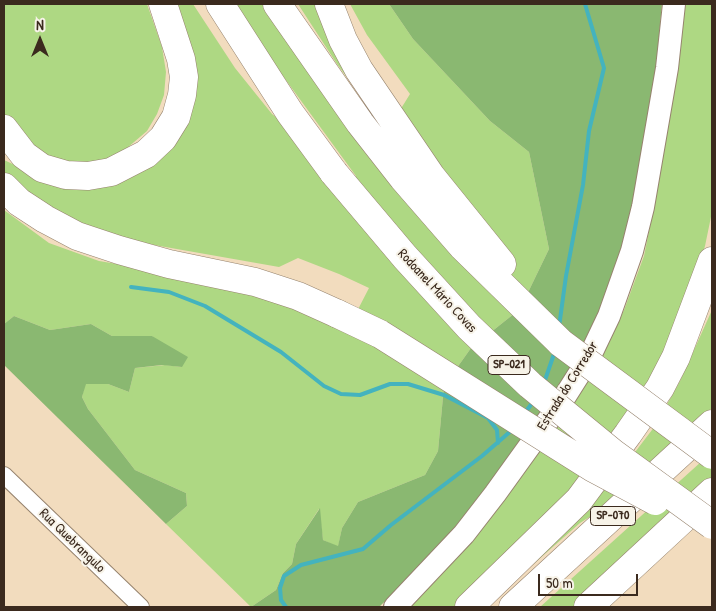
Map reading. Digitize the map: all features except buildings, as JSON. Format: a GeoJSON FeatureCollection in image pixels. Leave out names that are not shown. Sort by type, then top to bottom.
{"type":"FeatureCollection","features":[{"type":"Feature","properties":{"kind":"highway"},"geometry":{"type":"LineString","coordinates":[[4,129],[24,155],[42,168],[66,175],[88,176],[112,172],[146,154],[163,138],[176,117],[182,95],[184,77],[181,59],[163,4]]}},
{"type":"Feature","properties":{"kind":"highway","name":"Rodoanel Mário Covas"},"geometry":{"type":"LineString","coordinates":[[220,4],[290,113],[334,173],[405,257],[469,327],[530,385],[613,454],[712,525]]}},
{"type":"Feature","properties":{"kind":"highway"},"geometry":{"type":"LineString","coordinates":[[277,4],[360,123],[403,178],[463,247],[561,343],[712,455]]}},
{"type":"Feature","properties":{"kind":"highway"},"geometry":{"type":"LineString","coordinates":[[329,4],[343,40],[358,70],[431,176],[516,282],[561,343]]}},
{"type":"Feature","properties":{"kind":"highway"},"geometry":{"type":"LineString","coordinates":[[4,187],[19,202],[32,211],[77,236],[169,264],[255,282],[298,296],[380,334],[593,468],[712,531]]}},
{"type":"Feature","properties":{"kind":"highway"},"geometry":{"type":"LineString","coordinates":[[469,607],[579,500],[628,434],[660,388],[676,357],[712,261]]}},
{"type":"Feature","properties":{"kind":"highway","name":"SP-070"},"geometry":{"type":"LineString","coordinates":[[513,607],[712,424]]}},
{"type":"Feature","properties":{"kind":"highway"},"geometry":{"type":"LineString","coordinates":[[588,607],[712,492]]}},
{"type":"Feature","properties":{"kind":"highway"},"geometry":{"type":"LineString","coordinates":[[652,548],[712,499]]}},
{"type":"Feature","properties":{"kind":"street","name":"Estrada do Corredor"},"geometry":{"type":"LineString","coordinates":[[395,607],[464,534],[495,494],[562,401],[588,360],[609,316],[632,251],[643,207],[664,86],[674,4]]}},
{"type":"Feature","properties":{"kind":"street","name":"Rua Quebrangulo"},"geometry":{"type":"LineString","coordinates":[[4,475],[141,607]]}},
{"type":"Feature","properties":{"kind":"green space"},"geometry":{"type":"Polygon","coordinates":[[[4,4],[147,4],[162,47],[166,72],[164,95],[157,114],[147,131],[120,154],[98,164],[52,164],[4,134],[4,4]]]}},
{"type":"Feature","properties":{"kind":"green space"},"geometry":{"type":"Polygon","coordinates":[[[175,4],[193,4],[235,68],[272,114],[287,126],[348,198],[356,176],[250,31],[234,4],[262,4],[372,157],[387,132],[337,64],[298,4],[322,4],[389,128],[410,94],[367,35],[350,4],[389,4],[413,39],[490,121],[529,152],[549,249],[520,309],[471,348],[444,386],[438,451],[425,475],[358,502],[342,528],[338,547],[323,540],[319,509],[296,544],[292,564],[283,573],[276,590],[251,607],[166,524],[187,506],[186,493],[135,470],[88,409],[82,397],[85,384],[108,384],[129,392],[135,368],[165,365],[182,367],[152,336],[112,336],[91,324],[50,330],[14,316],[4,324],[4,210],[49,243],[99,261],[219,281],[352,321],[369,288],[339,274],[298,258],[279,267],[137,242],[107,234],[55,212],[4,173],[4,160],[47,180],[171,144],[175,4]]]}},
{"type":"Feature","properties":{"kind":"green space"},"geometry":{"type":"Polygon","coordinates":[[[389,4],[662,4],[656,69],[637,189],[612,286],[578,355],[553,399],[483,493],[426,562],[379,607],[251,607],[276,590],[283,573],[292,564],[296,544],[320,508],[323,540],[338,546],[342,528],[358,502],[425,475],[438,451],[444,386],[471,348],[520,309],[549,249],[529,152],[490,121],[413,39],[389,4]]]}},
{"type":"Feature","properties":{"kind":"green space"},"geometry":{"type":"Polygon","coordinates":[[[684,4],[712,4],[712,212],[705,246],[680,327],[616,438],[538,526],[455,607],[409,607],[485,523],[524,473],[588,381],[624,310],[644,256],[660,176],[679,52],[684,4]]]}},
{"type":"Feature","properties":{"kind":"green space"},"geometry":{"type":"Polygon","coordinates":[[[712,310],[712,408],[600,510],[580,523],[521,575],[616,477],[655,426],[680,381],[712,310]]]}},
{"type":"Feature","properties":{"kind":"green space"},"geometry":{"type":"Polygon","coordinates":[[[14,316],[50,330],[91,324],[112,336],[152,336],[188,357],[182,367],[162,365],[135,368],[129,392],[108,384],[86,384],[82,397],[88,409],[135,470],[186,493],[187,506],[166,524],[4,365],[4,324],[14,316]]]}},
{"type":"Feature","properties":{"kind":"green space"},"geometry":{"type":"Polygon","coordinates":[[[712,452],[712,479],[573,607],[540,607],[712,452]]]}},
{"type":"Feature","properties":{"kind":"waterway"},"geometry":{"type":"LineString","coordinates":[[559,327],[566,276],[583,185],[589,131],[604,68],[585,4]]}},
{"type":"Feature","properties":{"kind":"waterway"},"geometry":{"type":"LineString","coordinates":[[131,287],[169,292],[205,306],[281,352],[324,386],[341,394],[360,395],[390,384],[408,384],[444,395],[488,418],[497,430],[498,443]]}},
{"type":"Feature","properties":{"kind":"waterway"},"geometry":{"type":"LineString","coordinates":[[544,383],[555,351]]}},
{"type":"Feature","properties":{"kind":"waterway"},"geometry":{"type":"LineString","coordinates":[[524,414],[533,402]]}},
{"type":"Feature","properties":{"kind":"waterway"},"geometry":{"type":"LineString","coordinates":[[286,607],[281,600],[280,588],[284,576],[301,565],[363,549],[391,525],[482,456],[512,430]]}}]}
